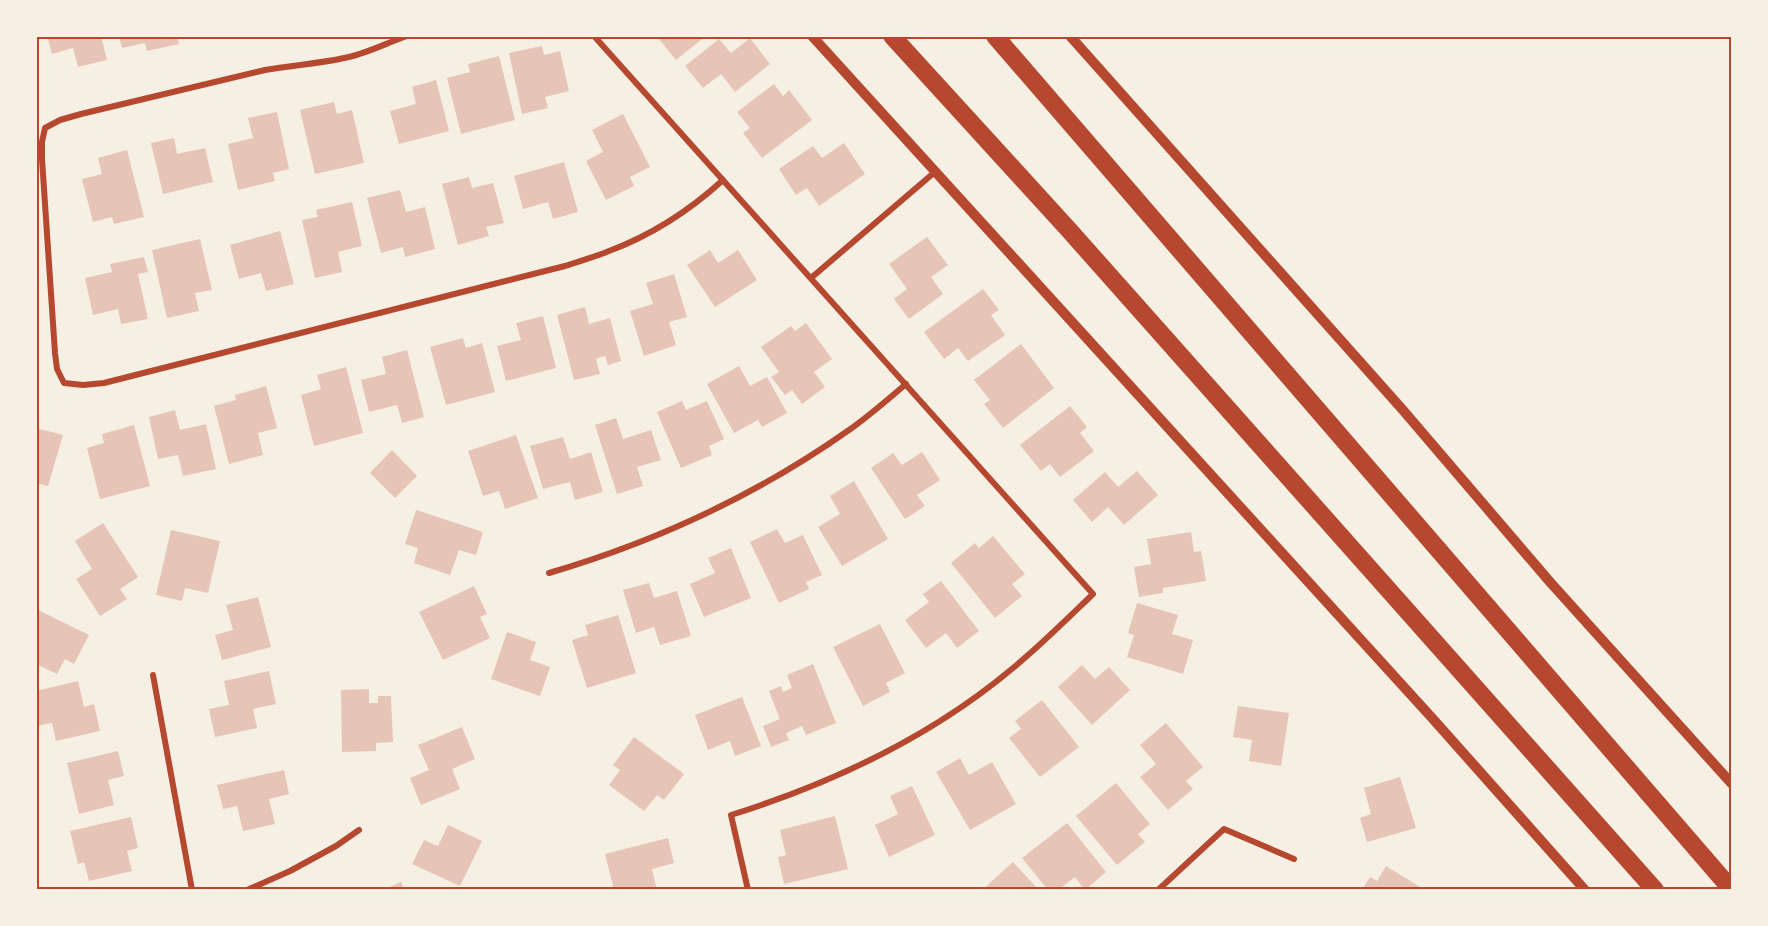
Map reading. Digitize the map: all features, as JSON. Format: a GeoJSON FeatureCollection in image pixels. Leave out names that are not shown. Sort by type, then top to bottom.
{"type":"FeatureCollection","features":[{"type":"Feature","properties":{"kind":"highway"},"geometry":{"type":"LineString","coordinates":[[892,36],[1077,239],[1655,890]]}},
{"type":"Feature","properties":{"kind":"highway"},"geometry":{"type":"LineString","coordinates":[[995,36],[1732,890]]}},
{"type":"Feature","properties":{"kind":"street"},"geometry":{"type":"LineString","coordinates":[[407,36],[345,58],[292,64],[265,70],[81,114],[60,120],[45,128],[42,159],[54,353],[57,369],[64,383],[83,385],[104,383],[565,266],[609,251],[674,220],[702,200],[723,180]]}},
{"type":"Feature","properties":{"kind":"street"},"geometry":{"type":"LineString","coordinates":[[594,36],[1093,594],[1053,634],[1011,670],[968,703],[921,733],[873,760],[822,783],[771,803],[731,815],[748,890]]}},
{"type":"Feature","properties":{"kind":"street"},"geometry":{"type":"LineString","coordinates":[[812,36],[1433,719],[1585,890]]}},
{"type":"Feature","properties":{"kind":"street"},"geometry":{"type":"LineString","coordinates":[[1070,36],[1402,409],[1550,582],[1732,784]]}},
{"type":"Feature","properties":{"kind":"street"},"geometry":{"type":"LineString","coordinates":[[811,278],[936,171]]}},
{"type":"Feature","properties":{"kind":"street"},"geometry":{"type":"LineString","coordinates":[[549,573],[635,545],[684,525],[742,496],[797,465],[850,429],[906,384]]}},
{"type":"Feature","properties":{"kind":"street"},"geometry":{"type":"LineString","coordinates":[[153,675],[192,890]]}},
{"type":"Feature","properties":{"kind":"street"},"geometry":{"type":"LineString","coordinates":[[1158,890],[1224,829],[1294,859]]}},
{"type":"Feature","properties":{"kind":"street"},"geometry":{"type":"LineString","coordinates":[[247,890],[290,871],[336,846],[359,830]]}},
{"type":"Feature","properties":{"kind":"building"},"geometry":{"type":"Polygon","coordinates":[[[47,36],[101,36],[107,60],[78,67],[73,48],[52,54],[47,36]]]}},
{"type":"Feature","properties":{"kind":"building"},"geometry":{"type":"Polygon","coordinates":[[[119,36],[177,36],[179,44],[147,51],[145,43],[122,48],[119,36]]]}},
{"type":"Feature","properties":{"kind":"building"},"geometry":{"type":"Polygon","coordinates":[[[663,36],[706,36],[676,60],[659,39],[663,36]]]}},
{"type":"Feature","properties":{"kind":"building"},"geometry":{"type":"Polygon","coordinates":[[[750,38],[770,64],[735,92],[721,74],[703,88],[685,66],[719,39],[731,53],[750,38]]]}},
{"type":"Feature","properties":{"kind":"building"},"geometry":{"type":"Polygon","coordinates":[[[542,46],[544,55],[560,51],[569,91],[545,97],[548,108],[522,114],[509,53],[542,46]]]}},
{"type":"Feature","properties":{"kind":"building"},"geometry":{"type":"Polygon","coordinates":[[[499,56],[515,120],[461,134],[447,78],[470,72],[468,64],[499,56]]]}},
{"type":"Feature","properties":{"kind":"building"},"geometry":{"type":"Polygon","coordinates":[[[436,80],[449,131],[399,144],[390,111],[416,104],[412,87],[436,80]]]}},
{"type":"Feature","properties":{"kind":"building"},"geometry":{"type":"Polygon","coordinates":[[[774,84],[783,96],[789,90],[812,120],[762,158],[743,133],[750,128],[737,112],[774,84]]]}},
{"type":"Feature","properties":{"kind":"building"},"geometry":{"type":"Polygon","coordinates":[[[334,102],[337,114],[352,110],[364,163],[315,174],[300,110],[334,102]]]}},
{"type":"Feature","properties":{"kind":"building"},"geometry":{"type":"Polygon","coordinates":[[[277,112],[289,169],[273,173],[275,181],[238,190],[228,144],[253,138],[248,118],[277,112]]]}},
{"type":"Feature","properties":{"kind":"building"},"geometry":{"type":"Polygon","coordinates":[[[623,114],[650,167],[630,177],[634,186],[606,200],[586,161],[603,152],[592,130],[623,114]]]}},
{"type":"Feature","properties":{"kind":"building"},"geometry":{"type":"Polygon","coordinates":[[[174,138],[177,154],[205,148],[213,182],[163,194],[151,143],[174,138]]]}},
{"type":"Feature","properties":{"kind":"building"},"geometry":{"type":"Polygon","coordinates":[[[844,143],[865,174],[819,206],[807,188],[796,195],[779,169],[813,146],[822,158],[844,143]]]}},
{"type":"Feature","properties":{"kind":"building"},"geometry":{"type":"Polygon","coordinates":[[[127,150],[144,217],[114,224],[112,217],[93,222],[82,179],[102,174],[98,158],[127,150]]]}},
{"type":"Feature","properties":{"kind":"building"},"geometry":{"type":"Polygon","coordinates":[[[564,162],[578,212],[553,219],[548,202],[523,209],[514,176],[564,162]]]}},
{"type":"Feature","properties":{"kind":"building"},"geometry":{"type":"Polygon","coordinates":[[[469,177],[472,188],[493,183],[504,223],[486,227],[489,236],[458,245],[442,184],[469,177]]]}},
{"type":"Feature","properties":{"kind":"building"},"geometry":{"type":"Polygon","coordinates":[[[400,190],[406,212],[425,207],[435,249],[405,257],[403,247],[381,253],[367,198],[400,190]]]}},
{"type":"Feature","properties":{"kind":"building"},"geometry":{"type":"Polygon","coordinates":[[[352,202],[362,246],[338,252],[342,272],[315,278],[302,220],[318,217],[316,210],[352,202]]]}},
{"type":"Feature","properties":{"kind":"building"},"geometry":{"type":"Polygon","coordinates":[[[280,231],[294,284],[266,291],[261,273],[239,279],[230,245],[280,231]]]}},
{"type":"Feature","properties":{"kind":"building"},"geometry":{"type":"Polygon","coordinates":[[[927,237],[948,265],[931,277],[943,294],[909,319],[894,299],[907,289],[889,264],[927,237]]]}},
{"type":"Feature","properties":{"kind":"building"},"geometry":{"type":"Polygon","coordinates":[[[200,239],[212,290],[195,293],[199,311],[167,318],[152,250],[200,239]]]}},
{"type":"Feature","properties":{"kind":"building"},"geometry":{"type":"Polygon","coordinates":[[[710,250],[718,263],[738,250],[757,280],[715,307],[687,265],[710,250]]]}},
{"type":"Feature","properties":{"kind":"building"},"geometry":{"type":"Polygon","coordinates":[[[144,257],[148,272],[138,274],[148,319],[121,324],[118,309],[93,315],[85,278],[112,272],[110,264],[144,257]]]}},
{"type":"Feature","properties":{"kind":"building"},"geometry":{"type":"Polygon","coordinates":[[[674,274],[687,317],[669,322],[676,345],[644,356],[630,311],[653,304],[646,283],[674,274]]]}},
{"type":"Feature","properties":{"kind":"building"},"geometry":{"type":"Polygon","coordinates":[[[983,289],[999,310],[991,315],[1005,335],[968,361],[958,348],[944,359],[924,332],[983,289]]]}},
{"type":"Feature","properties":{"kind":"building"},"geometry":{"type":"Polygon","coordinates":[[[585,307],[589,324],[610,318],[621,361],[608,365],[605,356],[596,359],[600,374],[574,380],[557,315],[585,307]]]}},
{"type":"Feature","properties":{"kind":"building"},"geometry":{"type":"Polygon","coordinates":[[[543,316],[556,368],[506,381],[497,346],[521,340],[516,323],[543,316]]]}},
{"type":"Feature","properties":{"kind":"building"},"geometry":{"type":"Polygon","coordinates":[[[806,323],[832,359],[814,372],[825,387],[802,404],[792,390],[785,395],[771,377],[779,372],[761,347],[791,326],[795,331],[806,323]]]}},
{"type":"Feature","properties":{"kind":"building"},"geometry":{"type":"Polygon","coordinates":[[[463,338],[466,348],[482,343],[495,392],[446,405],[430,347],[463,338]]]}},
{"type":"Feature","properties":{"kind":"building"},"geometry":{"type":"Polygon","coordinates":[[[1021,344],[1054,388],[1003,428],[984,404],[990,400],[974,380],[1021,344]]]}},
{"type":"Feature","properties":{"kind":"building"},"geometry":{"type":"Polygon","coordinates":[[[407,350],[424,417],[402,423],[397,405],[369,412],[361,380],[386,374],[382,357],[407,350]]]}},
{"type":"Feature","properties":{"kind":"building"},"geometry":{"type":"Polygon","coordinates":[[[739,366],[750,386],[767,377],[787,413],[762,427],[758,420],[734,433],[707,384],[739,366]]]}},
{"type":"Feature","properties":{"kind":"building"},"geometry":{"type":"Polygon","coordinates":[[[346,367],[363,433],[314,446],[301,395],[321,389],[317,375],[346,367]]]}},
{"type":"Feature","properties":{"kind":"building"},"geometry":{"type":"Polygon","coordinates":[[[266,386],[277,428],[258,433],[263,455],[229,464],[214,406],[236,400],[235,395],[266,386]]]}},
{"type":"Feature","properties":{"kind":"building"},"geometry":{"type":"Polygon","coordinates":[[[682,401],[686,410],[707,401],[724,439],[709,446],[712,455],[681,468],[657,412],[682,401]]]}},
{"type":"Feature","properties":{"kind":"building"},"geometry":{"type":"Polygon","coordinates":[[[1070,406],[1087,427],[1080,433],[1094,451],[1060,477],[1050,464],[1041,471],[1020,445],[1070,406]]]}},
{"type":"Feature","properties":{"kind":"building"},"geometry":{"type":"Polygon","coordinates":[[[175,410],[180,430],[206,424],[216,469],[183,476],[178,455],[158,459],[149,417],[175,410]]]}},
{"type":"Feature","properties":{"kind":"building"},"geometry":{"type":"Polygon","coordinates":[[[616,418],[623,439],[651,430],[661,460],[637,467],[643,486],[617,494],[595,425],[616,418]]]}},
{"type":"Feature","properties":{"kind":"building"},"geometry":{"type":"Polygon","coordinates":[[[134,425],[150,486],[100,499],[87,448],[104,443],[102,434],[134,425]]]}},
{"type":"Feature","properties":{"kind":"building"},"geometry":{"type":"Polygon","coordinates":[[[36,428],[63,435],[48,486],[36,483],[36,428]]]}},
{"type":"Feature","properties":{"kind":"building"},"geometry":{"type":"Polygon","coordinates":[[[516,435],[538,498],[505,509],[499,491],[483,496],[468,451],[516,435]]]}},
{"type":"Feature","properties":{"kind":"building"},"geometry":{"type":"Polygon","coordinates":[[[563,437],[570,459],[591,452],[603,492],[575,500],[570,482],[543,489],[530,446],[563,437]]]}},
{"type":"Feature","properties":{"kind":"building"},"geometry":{"type":"Polygon","coordinates":[[[392,450],[417,476],[395,498],[370,473],[392,450]]]}},
{"type":"Feature","properties":{"kind":"building"},"geometry":{"type":"Polygon","coordinates":[[[922,452],[940,480],[917,495],[925,506],[905,519],[871,468],[893,453],[902,465],[922,452]]]}},
{"type":"Feature","properties":{"kind":"building"},"geometry":{"type":"Polygon","coordinates":[[[1137,471],[1158,495],[1124,525],[1108,507],[1092,522],[1073,500],[1105,472],[1118,487],[1137,471]]]}},
{"type":"Feature","properties":{"kind":"building"},"geometry":{"type":"Polygon","coordinates":[[[854,481],[888,539],[842,566],[818,527],[840,514],[830,496],[854,481]]]}},
{"type":"Feature","properties":{"kind":"building"},"geometry":{"type":"Polygon","coordinates":[[[416,510],[483,532],[476,555],[459,550],[450,575],[414,563],[418,548],[405,544],[416,510]]]}},
{"type":"Feature","properties":{"kind":"building"},"geometry":{"type":"Polygon","coordinates":[[[103,523],[138,577],[120,589],[127,599],[100,616],[76,579],[92,569],[75,541],[103,523]]]}},
{"type":"Feature","properties":{"kind":"building"},"geometry":{"type":"Polygon","coordinates":[[[777,529],[785,543],[803,535],[822,575],[806,582],[809,589],[779,603],[750,542],[777,529]]]}},
{"type":"Feature","properties":{"kind":"building"},"geometry":{"type":"Polygon","coordinates":[[[171,530],[220,541],[208,593],[185,588],[182,601],[156,595],[171,530]]]}},
{"type":"Feature","properties":{"kind":"building"},"geometry":{"type":"Polygon","coordinates":[[[1191,532],[1194,552],[1201,551],[1206,581],[1163,588],[1163,593],[1139,597],[1134,567],[1151,564],[1147,539],[1191,532]]]}},
{"type":"Feature","properties":{"kind":"building"},"geometry":{"type":"Polygon","coordinates":[[[993,536],[1025,574],[1012,584],[1022,596],[995,618],[951,563],[975,543],[979,548],[993,536]]]}},
{"type":"Feature","properties":{"kind":"building"},"geometry":{"type":"Polygon","coordinates":[[[731,548],[751,598],[704,617],[690,584],[715,573],[708,558],[731,548]]]}},
{"type":"Feature","properties":{"kind":"building"},"geometry":{"type":"Polygon","coordinates":[[[941,581],[979,631],[957,648],[946,633],[926,648],[905,620],[929,602],[923,594],[941,581]]]}},
{"type":"Feature","properties":{"kind":"building"},"geometry":{"type":"Polygon","coordinates":[[[649,583],[654,598],[677,591],[691,636],[660,645],[654,627],[636,633],[623,590],[649,583]]]}},
{"type":"Feature","properties":{"kind":"building"},"geometry":{"type":"Polygon","coordinates":[[[474,586],[487,614],[480,617],[490,638],[443,660],[419,612],[474,586]]]}},
{"type":"Feature","properties":{"kind":"building"},"geometry":{"type":"Polygon","coordinates":[[[258,597],[271,647],[222,660],[215,635],[233,630],[226,605],[258,597]]]}},
{"type":"Feature","properties":{"kind":"building"},"geometry":{"type":"Polygon","coordinates":[[[1137,603],[1178,615],[1172,634],[1193,640],[1183,674],[1127,657],[1134,635],[1128,633],[1137,603]]]}},
{"type":"Feature","properties":{"kind":"building"},"geometry":{"type":"Polygon","coordinates":[[[36,609],[89,635],[74,664],[65,659],[57,674],[36,664],[36,609]]]}},
{"type":"Feature","properties":{"kind":"building"},"geometry":{"type":"Polygon","coordinates":[[[618,615],[636,673],[587,688],[572,640],[588,635],[585,625],[618,615]]]}},
{"type":"Feature","properties":{"kind":"building"},"geometry":{"type":"Polygon","coordinates":[[[880,624],[905,673],[886,683],[890,692],[863,706],[833,647],[880,624]]]}},
{"type":"Feature","properties":{"kind":"building"},"geometry":{"type":"Polygon","coordinates":[[[507,632],[536,642],[530,660],[550,667],[540,696],[491,679],[507,632]]]}},
{"type":"Feature","properties":{"kind":"building"},"geometry":{"type":"Polygon","coordinates":[[[813,664],[836,723],[806,735],[802,726],[786,733],[789,740],[771,747],[763,726],[780,719],[769,691],[781,686],[783,692],[792,688],[787,675],[813,664]]]}},
{"type":"Feature","properties":{"kind":"building"},"geometry":{"type":"Polygon","coordinates":[[[1082,665],[1095,679],[1109,667],[1130,690],[1092,725],[1058,687],[1082,665]]]}},
{"type":"Feature","properties":{"kind":"building"},"geometry":{"type":"Polygon","coordinates":[[[269,671],[276,704],[253,709],[257,728],[215,737],[209,709],[229,705],[224,681],[269,671]]]}},
{"type":"Feature","properties":{"kind":"building"},"geometry":{"type":"Polygon","coordinates":[[[78,681],[84,707],[94,704],[100,731],[56,741],[52,723],[36,726],[36,691],[78,681]]]}},
{"type":"Feature","properties":{"kind":"building"},"geometry":{"type":"Polygon","coordinates":[[[369,689],[369,703],[378,703],[378,696],[391,696],[393,742],[376,743],[376,751],[342,752],[341,690],[369,689]]]}},
{"type":"Feature","properties":{"kind":"building"},"geometry":{"type":"Polygon","coordinates":[[[742,697],[761,746],[735,756],[730,741],[708,750],[695,715],[742,697]]]}},
{"type":"Feature","properties":{"kind":"building"},"geometry":{"type":"Polygon","coordinates":[[[1042,700],[1079,747],[1040,777],[1009,738],[1021,729],[1015,721],[1042,700]]]}},
{"type":"Feature","properties":{"kind":"building"},"geometry":{"type":"Polygon","coordinates":[[[1238,706],[1289,713],[1281,766],[1249,761],[1252,740],[1233,737],[1238,706]]]}},
{"type":"Feature","properties":{"kind":"building"},"geometry":{"type":"Polygon","coordinates":[[[1166,723],[1203,767],[1186,781],[1193,789],[1168,810],[1140,777],[1156,764],[1140,745],[1166,723]]]}},
{"type":"Feature","properties":{"kind":"building"},"geometry":{"type":"Polygon","coordinates":[[[462,727],[475,759],[452,769],[460,789],[421,805],[410,778],[429,770],[418,745],[462,727]]]}},
{"type":"Feature","properties":{"kind":"building"},"geometry":{"type":"Polygon","coordinates":[[[634,737],[684,774],[664,800],[657,795],[644,811],[609,785],[620,770],[613,765],[634,737]]]}},
{"type":"Feature","properties":{"kind":"building"},"geometry":{"type":"Polygon","coordinates":[[[118,751],[124,776],[108,780],[114,805],[79,814],[67,763],[118,751]]]}},
{"type":"Feature","properties":{"kind":"building"},"geometry":{"type":"Polygon","coordinates":[[[960,758],[969,775],[992,762],[1016,804],[970,830],[936,772],[960,758]]]}},
{"type":"Feature","properties":{"kind":"building"},"geometry":{"type":"Polygon","coordinates":[[[284,770],[289,794],[269,799],[275,824],[243,831],[237,806],[223,809],[217,785],[284,770]]]}},
{"type":"Feature","properties":{"kind":"building"},"geometry":{"type":"Polygon","coordinates":[[[1400,777],[1416,828],[1367,842],[1360,818],[1371,814],[1364,788],[1400,777]]]}},
{"type":"Feature","properties":{"kind":"building"},"geometry":{"type":"Polygon","coordinates":[[[1116,783],[1150,824],[1138,834],[1145,842],[1117,865],[1076,816],[1116,783]]]}},
{"type":"Feature","properties":{"kind":"building"},"geometry":{"type":"Polygon","coordinates":[[[912,786],[935,835],[889,857],[875,825],[898,814],[890,796],[912,786]]]}},
{"type":"Feature","properties":{"kind":"building"},"geometry":{"type":"Polygon","coordinates":[[[835,816],[848,869],[784,884],[778,857],[786,855],[780,830],[835,816]]]}},
{"type":"Feature","properties":{"kind":"building"},"geometry":{"type":"Polygon","coordinates":[[[131,817],[138,848],[127,851],[132,871],[89,881],[84,862],[78,864],[70,831],[131,817]]]}},
{"type":"Feature","properties":{"kind":"building"},"geometry":{"type":"Polygon","coordinates":[[[1067,823],[1106,872],[1085,890],[1075,877],[1058,890],[1048,890],[1022,858],[1067,823]]]}},
{"type":"Feature","properties":{"kind":"building"},"geometry":{"type":"Polygon","coordinates":[[[448,825],[482,841],[460,886],[412,864],[424,840],[438,846],[448,825]]]}},
{"type":"Feature","properties":{"kind":"building"},"geometry":{"type":"Polygon","coordinates":[[[668,838],[674,863],[652,869],[657,890],[614,890],[605,854],[668,838]]]}},
{"type":"Feature","properties":{"kind":"building"},"geometry":{"type":"Polygon","coordinates":[[[1013,862],[1039,890],[982,890],[1013,862]]]}},
{"type":"Feature","properties":{"kind":"building"},"geometry":{"type":"Polygon","coordinates":[[[1386,866],[1425,890],[1362,890],[1370,877],[1377,881],[1386,866]]]}},
{"type":"Feature","properties":{"kind":"building"},"geometry":{"type":"Polygon","coordinates":[[[401,882],[404,890],[382,890],[401,882]]]}}]}
